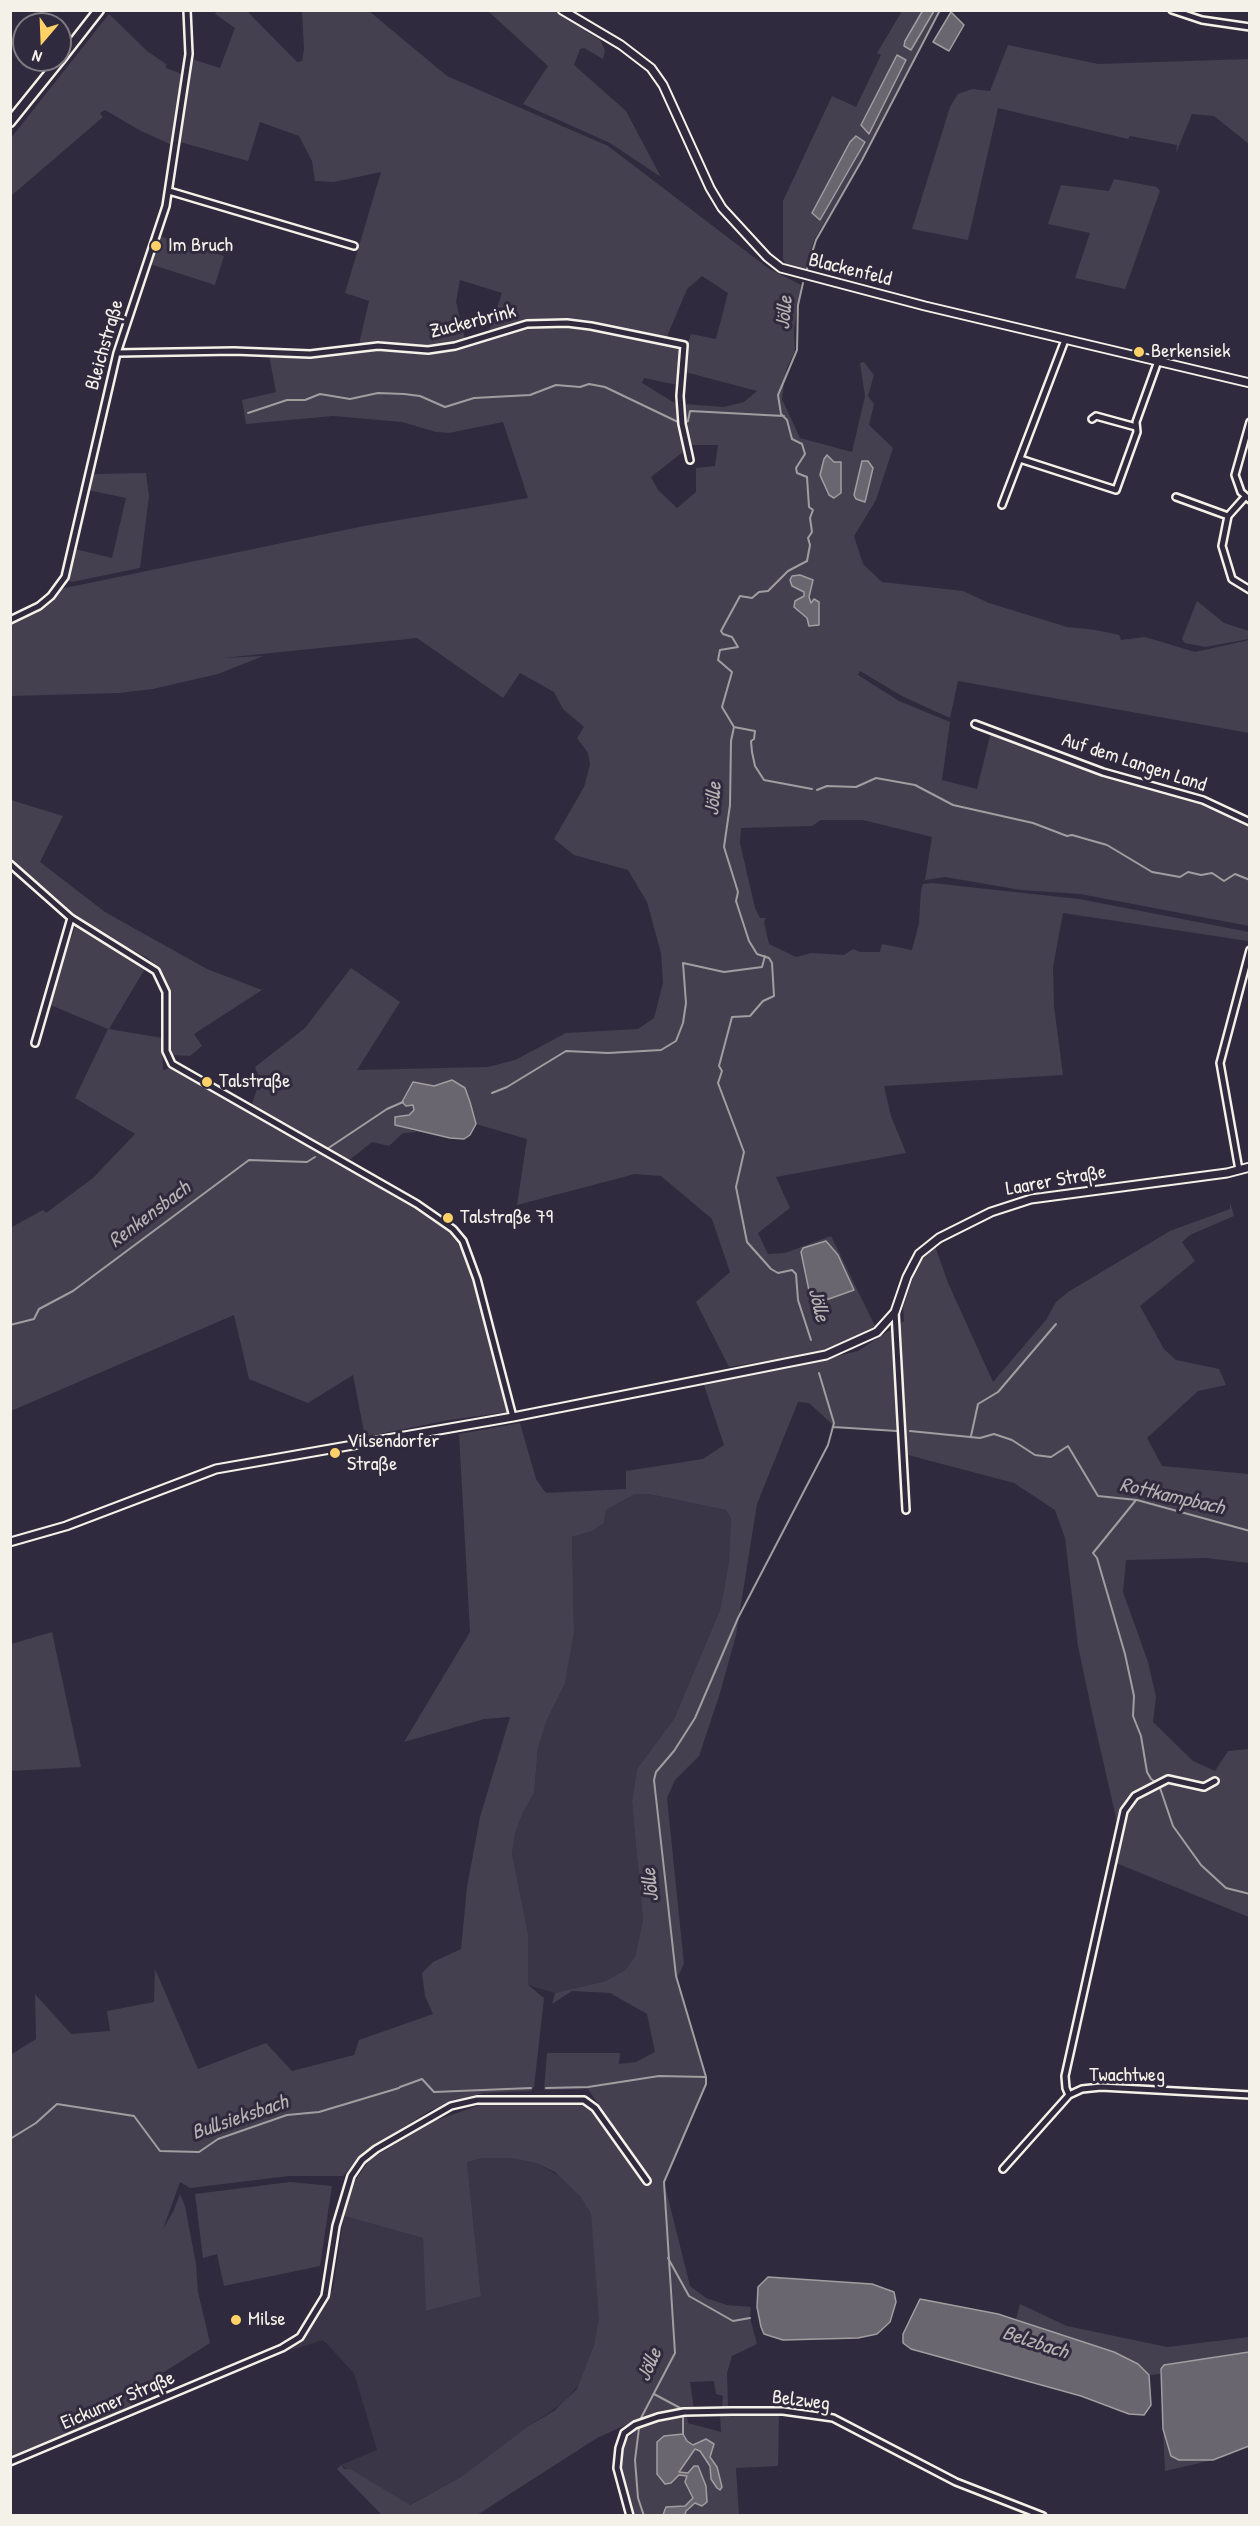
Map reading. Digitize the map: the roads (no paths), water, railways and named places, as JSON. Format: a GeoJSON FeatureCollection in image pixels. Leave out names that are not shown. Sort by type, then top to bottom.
{"type":"FeatureCollection","features":[{"type":"Feature","properties":{"kind":"main road"},"geometry":{"type":"LineString","coordinates":[[72,45],[99,10]]}},
{"type":"Feature","properties":{"kind":"main road"},"geometry":{"type":"LineString","coordinates":[[10,122],[50,72]]}},
{"type":"Feature","properties":{"kind":"street","name":"Bleichstraße"},"geometry":{"type":"LineString","coordinates":[[10,620],[39,606],[51,596],[65,577],[117,353],[169,191],[189,54],[187,10]]}},
{"type":"Feature","properties":{"kind":"street","name":"Blackenfeld"},"geometry":{"type":"LineString","coordinates":[[562,10],[621,45],[651,68],[663,85],[710,188],[723,208],[767,257],[781,268],[804,276],[1065,340],[1250,383]]}},
{"type":"Feature","properties":{"kind":"street"},"geometry":{"type":"LineString","coordinates":[[1172,10],[1202,20],[1250,27]]}},
{"type":"Feature","properties":{"kind":"street"},"geometry":{"type":"LineString","coordinates":[[169,191],[354,246]]}},
{"type":"Feature","properties":{"kind":"street","name":"Zuckerbrink"},"geometry":{"type":"LineString","coordinates":[[117,353],[234,351],[310,354],[378,346],[428,350],[455,346],[527,324],[555,323],[591,326],[684,345],[680,396],[682,424],[690,460]]}},
{"type":"Feature","properties":{"kind":"street"},"geometry":{"type":"LineString","coordinates":[[1002,505],[1065,340]]}},
{"type":"Feature","properties":{"kind":"street"},"geometry":{"type":"LineString","coordinates":[[1020,459],[1116,490],[1137,432],[1136,422],[1158,361]]}},
{"type":"Feature","properties":{"kind":"street"},"geometry":{"type":"LineString","coordinates":[[1092,419],[1096,416],[1136,427]]}},
{"type":"Feature","properties":{"kind":"street"},"geometry":{"type":"LineString","coordinates":[[1250,422],[1235,475],[1247,498],[1228,516],[1222,537],[1225,563],[1232,579],[1250,590]]}},
{"type":"Feature","properties":{"kind":"street"},"geometry":{"type":"LineString","coordinates":[[1176,497],[1228,516]]}},
{"type":"Feature","properties":{"kind":"street","name":"Auf dem Langen Land"},"geometry":{"type":"LineString","coordinates":[[975,724],[1103,772],[1203,800],[1250,822]]}},
{"type":"Feature","properties":{"kind":"street"},"geometry":{"type":"LineString","coordinates":[[10,864],[71,918],[156,971],[166,992],[166,1051],[168,1058],[179,1070],[417,1204],[453,1229],[463,1241],[477,1279],[513,1417],[216,1469],[66,1526],[10,1542]]}},
{"type":"Feature","properties":{"kind":"street"},"geometry":{"type":"LineString","coordinates":[[35,1043],[71,918]]}},
{"type":"Feature","properties":{"kind":"street"},"geometry":{"type":"LineString","coordinates":[[1239,1170],[1220,1063],[1250,950]]}},
{"type":"Feature","properties":{"kind":"street","name":"Laarer Straße"},"geometry":{"type":"LineString","coordinates":[[513,1417],[826,1355],[864,1340],[877,1332],[895,1312],[907,1276],[919,1254],[939,1238],[1011,1203],[1250,1167]]}},
{"type":"Feature","properties":{"kind":"street"},"geometry":{"type":"LineString","coordinates":[[895,1312],[906,1510]]}},
{"type":"Feature","properties":{"kind":"street"},"geometry":{"type":"LineString","coordinates":[[1070,2095],[1066,2088],[1065,2076],[1124,1811],[1135,1796],[1168,1779],[1204,1787],[1215,1781]]}},
{"type":"Feature","properties":{"kind":"street","name":"Twachtweg"},"geometry":{"type":"LineString","coordinates":[[1003,2169],[1070,2095],[1082,2089],[1250,2095]]}},
{"type":"Feature","properties":{"kind":"street","name":"Eickumer Straße"},"geometry":{"type":"LineString","coordinates":[[10,2463],[282,2348],[300,2337],[314,2319],[326,2296],[336,2226],[344,2193],[362,2160],[423,2120],[451,2106],[477,2100],[584,2100],[595,2108],[647,2181]]}},
{"type":"Feature","properties":{"kind":"street","name":"Belzweg"},"geometry":{"type":"LineString","coordinates":[[630,2516],[617,2468],[619,2448],[624,2433],[635,2425],[658,2417],[684,2412],[731,2411],[783,2411],[832,2418],[956,2482],[1042,2516]]}},
{"type":"Feature","properties":{"kind":"water"},"geometry":{"type":"Polygon","coordinates":[[[923,10],[934,11],[911,50],[904,46],[905,41],[923,10]]]}},
{"type":"Feature","properties":{"kind":"water"},"geometry":{"type":"Polygon","coordinates":[[[951,12],[964,25],[949,51],[933,42],[951,12]]]}},
{"type":"Feature","properties":{"kind":"water"},"geometry":{"type":"Polygon","coordinates":[[[897,55],[906,60],[869,134],[861,125],[897,55]]]}},
{"type":"Feature","properties":{"kind":"water"},"geometry":{"type":"Polygon","coordinates":[[[856,136],[865,142],[820,220],[812,213],[850,142],[856,136]]]}},
{"type":"Feature","properties":{"kind":"water"},"geometry":{"type":"Polygon","coordinates":[[[827,455],[834,462],[841,462],[841,493],[834,498],[829,495],[820,475],[827,455]]]}},
{"type":"Feature","properties":{"kind":"water"},"geometry":{"type":"Polygon","coordinates":[[[862,461],[868,461],[873,468],[865,502],[856,499],[854,495],[862,461]]]}},
{"type":"Feature","properties":{"kind":"water"},"geometry":{"type":"Polygon","coordinates":[[[800,575],[813,580],[809,597],[811,603],[814,599],[819,602],[819,625],[809,626],[807,618],[794,607],[795,601],[804,596],[804,592],[792,586],[790,580],[792,576],[800,575]]]}},
{"type":"Feature","properties":{"kind":"water"},"geometry":{"type":"Polygon","coordinates":[[[452,1080],[465,1088],[470,1102],[476,1124],[470,1135],[464,1139],[450,1138],[395,1125],[395,1117],[409,1115],[414,1110],[413,1105],[406,1106],[402,1102],[413,1082],[434,1086],[452,1080]]]}},
{"type":"Feature","properties":{"kind":"water"},"geometry":{"type":"Polygon","coordinates":[[[826,1241],[838,1255],[854,1290],[812,1305],[801,1252],[803,1248],[826,1241]]]}},
{"type":"Feature","properties":{"kind":"water"},"geometry":{"type":"Polygon","coordinates":[[[768,2277],[872,2284],[894,2292],[896,2302],[890,2322],[877,2334],[858,2338],[783,2340],[764,2334],[761,2327],[757,2307],[758,2287],[768,2277]]]}},
{"type":"Feature","properties":{"kind":"water"},"geometry":{"type":"Polygon","coordinates":[[[920,2299],[998,2314],[1114,2352],[1138,2364],[1149,2375],[1151,2405],[1144,2415],[1129,2414],[1081,2396],[911,2349],[903,2343],[903,2334],[920,2299]]]}},
{"type":"Feature","properties":{"kind":"water"},"geometry":{"type":"Polygon","coordinates":[[[1249,2352],[1249,2446],[1213,2460],[1179,2460],[1171,2456],[1163,2429],[1161,2369],[1164,2365],[1249,2352]]]}},
{"type":"Feature","properties":{"kind":"water"},"geometry":{"type":"Polygon","coordinates":[[[683,2434],[693,2445],[706,2439],[714,2444],[710,2457],[717,2467],[722,2487],[720,2490],[717,2488],[711,2479],[710,2466],[700,2451],[695,2449],[679,2472],[688,2473],[694,2466],[698,2466],[706,2486],[707,2502],[702,2506],[695,2503],[685,2515],[663,2515],[666,2507],[685,2506],[693,2498],[685,2482],[687,2476],[679,2475],[671,2483],[665,2484],[657,2474],[657,2442],[664,2436],[683,2434]]]}},
{"type":"Feature","properties":{"kind":"waterway","name":"Jölle"},"geometry":{"type":"LineString","coordinates":[[807,269],[816,240],[862,160],[940,10]]}},
{"type":"Feature","properties":{"kind":"waterway","name":"Jölle"},"geometry":{"type":"LineString","coordinates":[[803,283],[798,305],[797,350],[778,395],[781,414],[787,420],[792,439],[802,444],[805,454],[796,468],[797,473],[807,477],[809,507],[813,510],[810,518],[812,532],[808,538],[810,545],[807,561],[788,571],[768,591],[759,592],[752,598],[740,596],[721,631],[732,637],[738,647],[720,650],[718,660],[732,672],[722,707],[734,727],[731,741],[730,805],[724,847],[738,892],[736,901],[749,941],[757,954],[769,958],[772,963],[774,996],[763,1001],[750,1016],[732,1017],[719,1066],[722,1071],[718,1083],[744,1152],[736,1187],[747,1242],[771,1269],[778,1273],[792,1270],[796,1274],[798,1300],[811,1340]]}},
{"type":"Feature","properties":{"kind":"waterway"},"geometry":{"type":"LineString","coordinates":[[248,413],[287,400],[305,400],[320,394],[350,399],[378,393],[404,394],[420,396],[445,407],[474,398],[530,395],[556,385],[580,387],[589,384],[605,387],[678,422]]}},
{"type":"Feature","properties":{"kind":"waterway"},"geometry":{"type":"LineString","coordinates":[[684,423],[688,421],[690,411],[784,416]]}},
{"type":"Feature","properties":{"kind":"waterway"},"geometry":{"type":"LineString","coordinates":[[734,727],[755,731],[754,739],[751,741],[752,752],[755,766],[764,780],[812,789]]}},
{"type":"Feature","properties":{"kind":"waterway"},"geometry":{"type":"LineString","coordinates":[[817,790],[827,786],[856,787],[876,778],[915,785],[953,805],[1033,823],[1067,836],[1072,835],[1107,845],[1152,872],[1180,877],[1188,872],[1201,875],[1212,873],[1224,881],[1235,874],[1250,880]]}},
{"type":"Feature","properties":{"kind":"waterway","name":"Renkensbach"},"geometry":{"type":"LineString","coordinates":[[492,1093],[507,1087],[566,1051],[608,1053],[661,1050],[676,1041],[683,1023],[686,1003],[683,963],[724,972],[762,967],[765,956]]}},
{"type":"Feature","properties":{"kind":"waterway","name":"Renkensbach"},"geometry":{"type":"LineString","coordinates":[[327,1149],[387,1109],[403,1102]]}},
{"type":"Feature","properties":{"kind":"waterway","name":"Renkensbach"},"geometry":{"type":"LineString","coordinates":[[10,1325],[34,1319],[39,1309],[73,1291],[249,1160],[307,1162],[315,1157]]}},
{"type":"Feature","properties":{"kind":"waterway"},"geometry":{"type":"LineString","coordinates":[[971,1436],[978,1404],[998,1392],[1056,1324]]}},
{"type":"Feature","properties":{"kind":"waterway","name":"Jölle"},"geometry":{"type":"LineString","coordinates":[[641,2418],[675,2353],[664,2182],[706,2084],[706,2077],[676,1976],[654,1780],[656,1772],[674,1751],[695,1718],[738,1618],[828,1445],[834,1423],[819,1373]]}},
{"type":"Feature","properties":{"kind":"waterway","name":"Rottkampbach"},"geometry":{"type":"LineString","coordinates":[[833,1427],[897,1431]]}},
{"type":"Feature","properties":{"kind":"waterway","name":"Rottkampbach"},"geometry":{"type":"LineString","coordinates":[[910,1431],[980,1438],[994,1434],[1012,1440],[1035,1455],[1051,1457],[1068,1446],[1098,1496],[1137,1500],[1250,1531]]}},
{"type":"Feature","properties":{"kind":"waterway"},"geometry":{"type":"LineString","coordinates":[[1136,1500],[1093,1553],[1097,1558],[1125,1654],[1134,1696],[1133,1716],[1141,1736],[1147,1772],[1157,1783]]}},
{"type":"Feature","properties":{"kind":"waterway"},"geometry":{"type":"LineString","coordinates":[[1159,1785],[1173,1826],[1201,1865],[1226,1888],[1250,1894]]}},
{"type":"Feature","properties":{"kind":"waterway","name":"Bullsieksbach"},"geometry":{"type":"LineString","coordinates":[[546,2088],[588,2087],[659,2076],[706,2077]]}},
{"type":"Feature","properties":{"kind":"waterway","name":"Bullsieksbach"},"geometry":{"type":"LineString","coordinates":[[400,2087],[422,2079],[434,2092],[531,2088]]}},
{"type":"Feature","properties":{"kind":"waterway","name":"Bullsieksbach"},"geometry":{"type":"LineString","coordinates":[[10,2139],[36,2123],[57,2104],[134,2116],[160,2151],[199,2152],[218,2139],[287,2115],[319,2112],[399,2088]]}},
{"type":"Feature","properties":{"kind":"waterway","name":"Belzbach"},"geometry":{"type":"LineString","coordinates":[[668,2258],[689,2296],[733,2321],[750,2318]]}},
{"type":"Feature","properties":{"kind":"waterway"},"geometry":{"type":"LineString","coordinates":[[654,2394],[682,2409]]}},
{"type":"Feature","properties":{"kind":"waterway"},"geometry":{"type":"LineString","coordinates":[[683,2416],[683,2434]]}},
{"type":"Feature","properties":{"kind":"waterway","name":"Jölle"},"geometry":{"type":"LineString","coordinates":[[639,2428],[635,2460],[638,2498],[644,2516]]}},
{"type":"Feature","properties":{"kind":"place","name":"Im Bruch"},"geometry":{"type":"Point","coordinates":[156,246]}},
{"type":"Feature","properties":{"kind":"place","name":"Berkensiek"},"geometry":{"type":"Point","coordinates":[1139,352]}},
{"type":"Feature","properties":{"kind":"place","name":"Talstraße"},"geometry":{"type":"Point","coordinates":[207,1082]}},
{"type":"Feature","properties":{"kind":"place","name":"Talstraße 79"},"geometry":{"type":"Point","coordinates":[448,1218]}},
{"type":"Feature","properties":{"kind":"place","name":"Vilsendorfer Straße"},"geometry":{"type":"Point","coordinates":[335,1453]}},
{"type":"Feature","properties":{"kind":"place","name":"Milse"},"geometry":{"type":"Point","coordinates":[236,2320]}}]}
